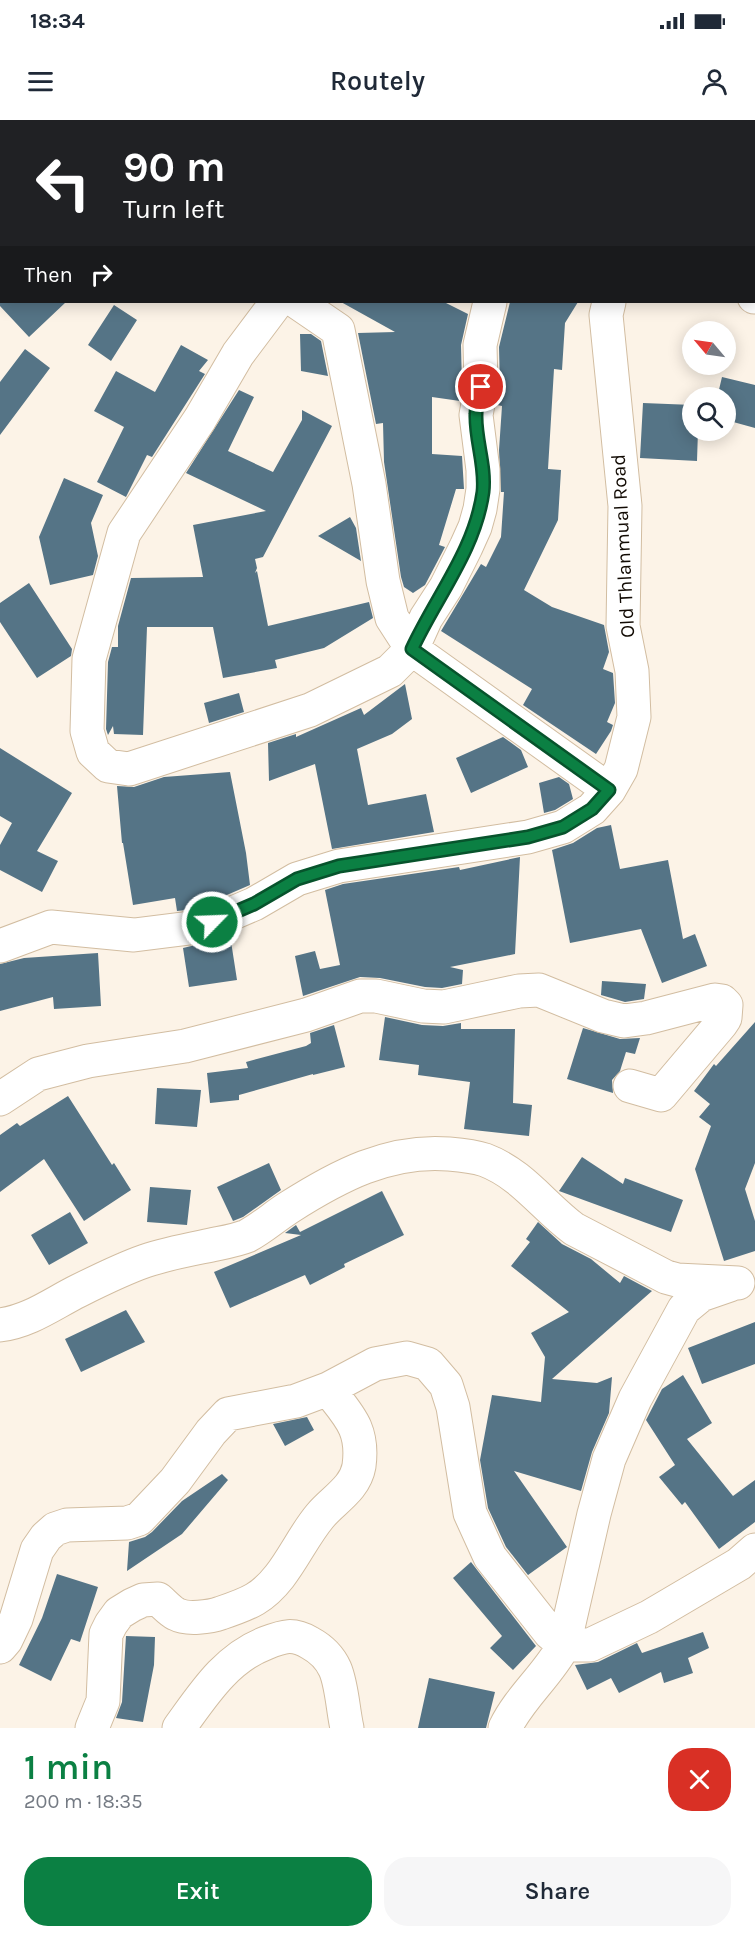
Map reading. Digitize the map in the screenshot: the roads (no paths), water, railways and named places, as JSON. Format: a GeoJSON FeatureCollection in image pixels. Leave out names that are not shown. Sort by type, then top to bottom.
{"type":"FeatureCollection","features":[{"type":"Feature","properties":{"kind":"street"},"geometry":{"type":"LineString","coordinates":[[276,303],[238,354],[200,419],[124,533],[89,659],[87,731],[93,752],[108,766],[129,769],[310,710],[390,671],[412,649],[426,618],[446,587],[466,547],[480,509],[483,470],[476,415],[481,387],[480,345],[490,303]]}},
{"type":"Feature","properties":{"kind":"street"},"geometry":{"type":"LineString","coordinates":[[298,303],[338,330],[369,484],[383,581],[392,618],[412,649],[609,790]]}},
{"type":"Feature","properties":{"kind":"street","name":"Old Thlanmual Road"},"geometry":{"type":"LineString","coordinates":[[0,946],[51,927],[134,935],[190,928],[212,922],[254,904],[297,879],[339,866],[528,837],[563,827],[592,809],[609,790],[621,769],[634,717],[632,671],[623,626],[625,506],[606,315],[609,303]]}},
{"type":"Feature","properties":{"kind":"street"},"geometry":{"type":"LineString","coordinates":[[0,1099],[38,1074],[88,1061],[196,1043],[306,1015],[360,996],[376,996],[423,1006],[444,1007],[519,991],[540,990],[603,1016],[624,1021],[646,1018],[715,1000],[722,1001],[726,1005],[725,1018],[721,1024],[661,1095],[630,1086]]}},
{"type":"Feature","properties":{"kind":"street"},"geometry":{"type":"LineString","coordinates":[[0,1325],[35,1315],[76,1292],[145,1261],[174,1252],[245,1237],[336,1179],[392,1157],[419,1153],[462,1155],[482,1159],[501,1167],[525,1184],[574,1229],[666,1277],[686,1281],[746,1277]]}},
{"type":"Feature","properties":{"kind":"street"},"geometry":{"type":"LineString","coordinates":[[505,1728],[555,1661],[564,1645],[594,1514],[609,1460],[634,1399],[684,1310],[700,1295],[746,1277]]}},
{"type":"Feature","properties":{"kind":"street"},"geometry":{"type":"LineString","coordinates":[[0,1647],[16,1619],[37,1550],[55,1529],[67,1525],[127,1523],[139,1518],[175,1480],[228,1414],[296,1401],[328,1389],[375,1364],[407,1358],[428,1364],[446,1385],[453,1407],[470,1514],[490,1557],[550,1633],[564,1645],[590,1645],[649,1617],[739,1564],[755,1550]]}},
{"type":"Feature","properties":{"kind":"street"},"geometry":{"type":"LineString","coordinates":[[92,1728],[103,1701],[106,1634],[119,1613],[143,1600],[158,1599],[177,1615],[196,1617],[214,1615],[257,1598],[275,1580],[319,1516],[345,1492],[356,1478],[360,1446],[355,1423],[328,1389]]}},
{"type":"Feature","properties":{"kind":"street"},"geometry":{"type":"LineString","coordinates":[[178,1728],[209,1686],[236,1658],[259,1645],[284,1636],[301,1638],[318,1647],[328,1657],[336,1670],[347,1728]]}}]}
